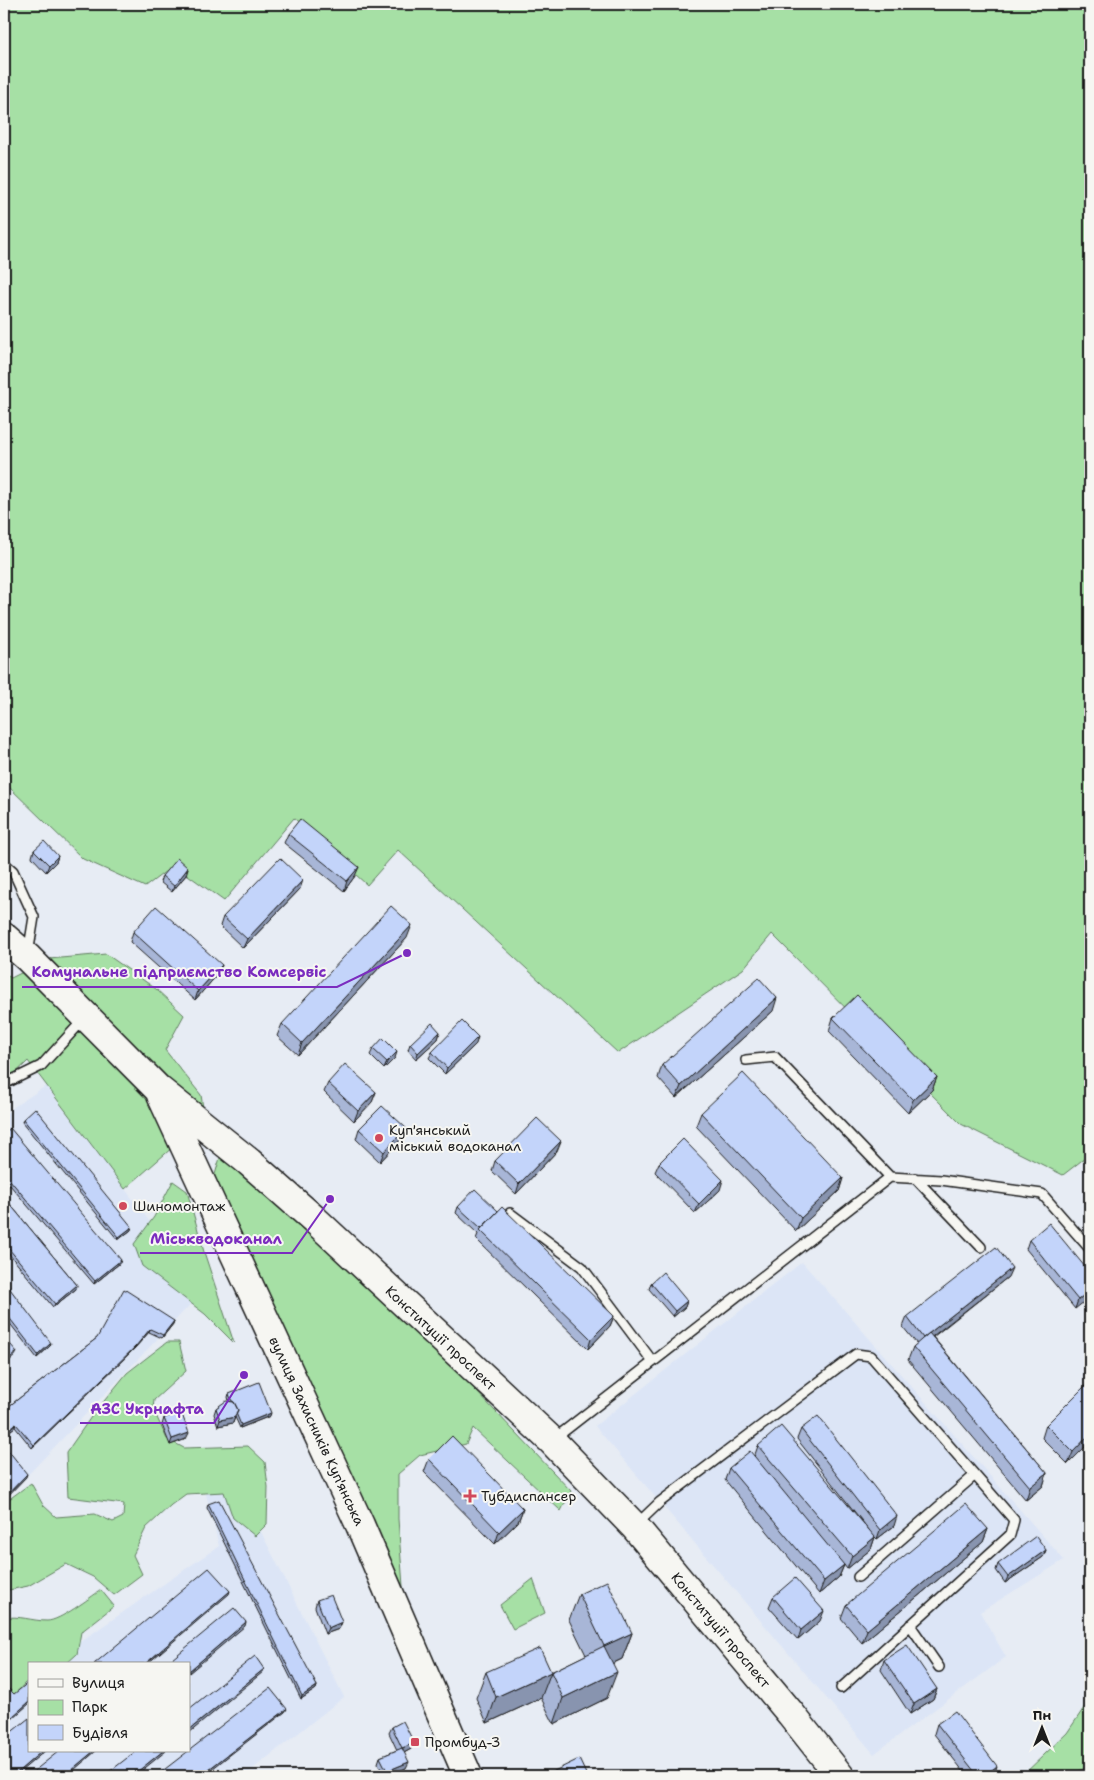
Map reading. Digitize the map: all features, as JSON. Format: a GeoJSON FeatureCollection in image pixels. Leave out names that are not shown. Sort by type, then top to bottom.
{"type":"FeatureCollection","features":[{"type":"Feature","properties":{"kind":"main road","name":"Конституції проспект"},"geometry":{"type":"LineString","coordinates":[[4,937],[28,958],[158,1089],[249,1162],[315,1220],[552,1440],[634,1527],[791,1714],[840,1776]]}},
{"type":"Feature","properties":{"kind":"main road","name":"вулиця Захисників Куп'янська"},"geometry":{"type":"LineString","coordinates":[[158,1089],[360,1524],[468,1776]]}},
{"type":"Feature","properties":{"kind":"lane"},"geometry":{"type":"LineString","coordinates":[[4,863],[13,871],[34,917],[28,958]]}},
{"type":"Feature","properties":{"kind":"lane"},"geometry":{"type":"LineString","coordinates":[[4,1084],[41,1066],[86,1017]]}},
{"type":"Feature","properties":{"kind":"lane"},"geometry":{"type":"LineString","coordinates":[[746,1060],[775,1057],[890,1177]]}},
{"type":"Feature","properties":{"kind":"lane"},"geometry":{"type":"LineString","coordinates":[[552,1440],[890,1177],[941,1180],[1042,1194],[1090,1249]]}},
{"type":"Feature","properties":{"kind":"lane"},"geometry":{"type":"LineString","coordinates":[[915,1178],[981,1248]]}},
{"type":"Feature","properties":{"kind":"lane"},"geometry":{"type":"LineString","coordinates":[[510,1213],[582,1267],[653,1362]]}},
{"type":"Feature","properties":{"kind":"lane"},"geometry":{"type":"LineString","coordinates":[[634,1527],[660,1502],[856,1354],[871,1356],[1014,1520],[1010,1535],[841,1688]]}},
{"type":"Feature","properties":{"kind":"lane"},"geometry":{"type":"LineString","coordinates":[[858,1578],[975,1475]]}},
{"type":"Feature","properties":{"kind":"lane"},"geometry":{"type":"LineString","coordinates":[[910,1625],[939,1668]]}},
{"type":"Feature","properties":{"kind":"shaded area"},"geometry":{"type":"Polygon","coordinates":[[[46,1086],[203,1291],[4,1500],[4,1116],[15,1106],[46,1086]]]}},
{"type":"Feature","properties":{"kind":"shaded area"},"geometry":{"type":"Polygon","coordinates":[[[802,1262],[1064,1560],[980,1612],[1006,1657],[874,1754],[595,1426],[802,1262]]]}},
{"type":"Feature","properties":{"kind":"shaded area"},"geometry":{"type":"Polygon","coordinates":[[[230,1470],[344,1697],[244,1776],[4,1776],[4,1694],[28,1678],[28,1752],[190,1752],[190,1662],[51,1662],[219,1546],[206,1494],[230,1470]]]}},
{"type":"Feature","properties":{"kind":"green space"},"geometry":{"type":"Polygon","coordinates":[[[4,4],[1090,4],[1090,1154],[1063,1175],[961,1124],[772,934],[743,969],[618,1053],[398,850],[367,885],[294,818],[224,901],[174,865],[145,887],[83,859],[4,784],[4,4]]]}},
{"type":"Feature","properties":{"kind":"green space"},"geometry":{"type":"Polygon","coordinates":[[[106,954],[156,989],[184,1015],[165,1050],[201,1095],[204,1114],[173,1147],[125,1189],[28,1061],[4,1084],[4,972],[11,978],[49,959],[106,954]]]}},
{"type":"Feature","properties":{"kind":"green space"},"geometry":{"type":"Polygon","coordinates":[[[220,1158],[257,1178],[424,1326],[477,1392],[571,1491],[561,1511],[473,1428],[466,1444],[420,1455],[398,1474],[398,1519],[405,1613],[213,1181],[220,1158]]]}},
{"type":"Feature","properties":{"kind":"green space"},"geometry":{"type":"Polygon","coordinates":[[[173,1181],[187,1191],[204,1252],[234,1343],[205,1314],[142,1266],[134,1244],[154,1217],[173,1181]]]}},
{"type":"Feature","properties":{"kind":"green space"},"geometry":{"type":"Polygon","coordinates":[[[167,1342],[179,1342],[186,1371],[154,1400],[153,1409],[167,1439],[184,1448],[248,1446],[265,1462],[268,1487],[267,1524],[255,1536],[233,1518],[224,1492],[186,1494],[146,1528],[133,1555],[142,1574],[114,1595],[93,1577],[66,1564],[28,1586],[4,1591],[4,1503],[31,1483],[43,1505],[56,1517],[95,1514],[113,1522],[123,1517],[124,1504],[68,1497],[66,1453],[91,1417],[127,1373],[167,1342]]]}},
{"type":"Feature","properties":{"kind":"green space"},"geometry":{"type":"Polygon","coordinates":[[[533,1579],[545,1613],[513,1629],[500,1605],[533,1579]]]}},
{"type":"Feature","properties":{"kind":"green space"},"geometry":{"type":"Polygon","coordinates":[[[101,1590],[114,1606],[81,1632],[77,1654],[68,1662],[28,1662],[28,1682],[25,1683],[13,1697],[4,1689],[4,1618],[53,1620],[101,1590]]]}},
{"type":"Feature","properties":{"kind":"green space"},"geometry":{"type":"Polygon","coordinates":[[[1090,1699],[1090,1765],[1070,1776],[1022,1776],[1067,1733],[1090,1699]]]}},
{"type":"Feature","properties":{"kind":"building"},"geometry":{"type":"Polygon","coordinates":[[[300,819],[359,867],[347,881],[288,834],[300,819]]]}},
{"type":"Feature","properties":{"kind":"building"},"geometry":{"type":"Polygon","coordinates":[[[44,841],[58,856],[49,865],[34,850],[44,841]]]}},
{"type":"Feature","properties":{"kind":"building"},"geometry":{"type":"Polygon","coordinates":[[[177,858],[188,868],[174,886],[162,876],[177,858]]]}},
{"type":"Feature","properties":{"kind":"building"},"geometry":{"type":"Polygon","coordinates":[[[280,858],[303,880],[247,939],[223,917],[280,858]]]}},
{"type":"Feature","properties":{"kind":"building"},"geometry":{"type":"Polygon","coordinates":[[[156,906],[222,965],[198,991],[133,932],[156,906]]]}},
{"type":"Feature","properties":{"kind":"building"},"geometry":{"type":"Polygon","coordinates":[[[391,906],[412,925],[302,1043],[282,1024],[391,906]]]}},
{"type":"Feature","properties":{"kind":"building"},"geometry":{"type":"Polygon","coordinates":[[[759,978],[777,998],[681,1086],[662,1065],[759,978]]]}},
{"type":"Feature","properties":{"kind":"building"},"geometry":{"type":"Polygon","coordinates":[[[857,995],[937,1077],[913,1100],[833,1018],[857,995]]]}},
{"type":"Feature","properties":{"kind":"building"},"geometry":{"type":"Polygon","coordinates":[[[462,1021],[478,1037],[447,1068],[432,1052],[462,1021]]]}},
{"type":"Feature","properties":{"kind":"building"},"geometry":{"type":"Polygon","coordinates":[[[432,1023],[440,1032],[418,1053],[410,1044],[432,1023]]]}},
{"type":"Feature","properties":{"kind":"building"},"geometry":{"type":"Polygon","coordinates":[[[383,1038],[397,1052],[387,1062],[373,1049],[383,1038]]]}},
{"type":"Feature","properties":{"kind":"building"},"geometry":{"type":"Polygon","coordinates":[[[345,1064],[376,1092],[358,1111],[328,1083],[345,1064]]]}},
{"type":"Feature","properties":{"kind":"building"},"geometry":{"type":"Polygon","coordinates":[[[743,1073],[843,1178],[801,1218],[701,1113],[743,1073]]]}},
{"type":"Feature","properties":{"kind":"building","name":"Куп'янський міський водоканал"},"geometry":{"type":"Polygon","coordinates":[[[382,1106],[406,1128],[384,1152],[359,1129],[382,1106]]]}},
{"type":"Feature","properties":{"kind":"building"},"geometry":{"type":"Polygon","coordinates":[[[35,1108],[132,1227],[119,1237],[23,1119],[35,1108]]]}},
{"type":"Feature","properties":{"kind":"building"},"geometry":{"type":"Polygon","coordinates":[[[537,1118],[561,1141],[519,1184],[495,1161],[537,1118]]]}},
{"type":"Feature","properties":{"kind":"building"},"geometry":{"type":"Polygon","coordinates":[[[10,1128],[121,1260],[95,1281],[4,1173],[4,1135],[10,1128]]]}},
{"type":"Feature","properties":{"kind":"building"},"geometry":{"type":"Polygon","coordinates":[[[683,1139],[723,1180],[699,1204],[659,1163],[683,1139]]]}},
{"type":"Feature","properties":{"kind":"building"},"geometry":{"type":"Polygon","coordinates":[[[475,1189],[498,1211],[481,1228],[458,1207],[475,1189]]]}},
{"type":"Feature","properties":{"kind":"building"},"geometry":{"type":"Polygon","coordinates":[[[4,1197],[77,1285],[55,1304],[4,1243],[4,1197]]]}},
{"type":"Feature","properties":{"kind":"building"},"geometry":{"type":"Polygon","coordinates":[[[502,1207],[614,1316],[591,1339],[480,1230],[502,1207]]]}},
{"type":"Feature","properties":{"kind":"building"},"geometry":{"type":"Polygon","coordinates":[[[1049,1223],[1090,1273],[1090,1290],[1078,1300],[1029,1240],[1049,1223]]]}},
{"type":"Feature","properties":{"kind":"building"},"geometry":{"type":"Polygon","coordinates":[[[996,1247],[1012,1268],[923,1338],[907,1317],[996,1247]]]}},
{"type":"Feature","properties":{"kind":"building"},"geometry":{"type":"Polygon","coordinates":[[[663,1272],[687,1301],[675,1311],[651,1283],[663,1272]]]}},
{"type":"Feature","properties":{"kind":"building"},"geometry":{"type":"Polygon","coordinates":[[[4,1281],[51,1343],[38,1355],[4,1311],[4,1281]]]}},
{"type":"Feature","properties":{"kind":"building"},"geometry":{"type":"Polygon","coordinates":[[[124,1289],[174,1321],[163,1335],[150,1329],[136,1346],[34,1445],[16,1424],[4,1432],[4,1410],[97,1338],[124,1289]]]}},
{"type":"Feature","properties":{"kind":"building"},"geometry":{"type":"Polygon","coordinates":[[[929,1333],[1047,1473],[1030,1487],[913,1347],[929,1333]]]}},
{"type":"Feature","properties":{"kind":"building"},"geometry":{"type":"Polygon","coordinates":[[[4,1337],[17,1352],[4,1363],[4,1337]]]}},
{"type":"Feature","properties":{"kind":"building"},"geometry":{"type":"Polygon","coordinates":[[[1090,1381],[1090,1434],[1073,1452],[1046,1425],[1090,1381]]]}},
{"type":"Feature","properties":{"kind":"building"},"geometry":{"type":"Polygon","coordinates":[[[259,1382],[271,1413],[241,1425],[236,1413],[238,1410],[229,1394],[259,1382]]]}},
{"type":"Feature","properties":{"kind":"building"},"geometry":{"type":"Polygon","coordinates":[[[226,1401],[234,1402],[238,1410],[235,1417],[220,1420],[216,1408],[226,1401]]]}},
{"type":"Feature","properties":{"kind":"building"},"geometry":{"type":"Polygon","coordinates":[[[181,1412],[189,1433],[172,1439],[164,1418],[181,1412]]]}},
{"type":"Feature","properties":{"kind":"building"},"geometry":{"type":"Polygon","coordinates":[[[818,1416],[897,1516],[880,1530],[801,1429],[818,1416]]]}},
{"type":"Feature","properties":{"kind":"building"},"geometry":{"type":"Polygon","coordinates":[[[781,1426],[875,1537],[852,1556],[758,1446],[781,1426]]]}},
{"type":"Feature","properties":{"kind":"building"},"geometry":{"type":"Polygon","coordinates":[[[452,1436],[523,1509],[499,1532],[429,1459],[452,1436]]]}},
{"type":"Feature","properties":{"kind":"building"},"geometry":{"type":"Polygon","coordinates":[[[4,1445],[27,1474],[4,1498],[4,1445]]]}},
{"type":"Feature","properties":{"kind":"building"},"geometry":{"type":"Polygon","coordinates":[[[750,1451],[844,1565],[824,1581],[729,1468],[750,1451]]]}},
{"type":"Feature","properties":{"kind":"building"},"geometry":{"type":"Polygon","coordinates":[[[219,1500],[317,1686],[302,1696],[208,1504],[219,1500]]]}},
{"type":"Feature","properties":{"kind":"building"},"geometry":{"type":"Polygon","coordinates":[[[966,1504],[988,1529],[867,1630],[846,1605],[966,1504]]]}},
{"type":"Feature","properties":{"kind":"building"},"geometry":{"type":"Polygon","coordinates":[[[1036,1536],[1046,1550],[1008,1577],[998,1564],[1036,1536]]]}},
{"type":"Feature","properties":{"kind":"building"},"geometry":{"type":"Polygon","coordinates":[[[209,1568],[230,1591],[147,1662],[96,1662],[209,1568]]]}},
{"type":"Feature","properties":{"kind":"building"},"geometry":{"type":"Polygon","coordinates":[[[795,1578],[824,1611],[801,1630],[773,1597],[795,1578]]]}},
{"type":"Feature","properties":{"kind":"building"},"geometry":{"type":"Polygon","coordinates":[[[607,1581],[632,1633],[604,1646],[579,1594],[607,1581]]]}},
{"type":"Feature","properties":{"kind":"building"},"geometry":{"type":"Polygon","coordinates":[[[331,1595],[342,1622],[328,1628],[317,1600],[331,1595]]]}},
{"type":"Feature","properties":{"kind":"building"},"geometry":{"type":"Polygon","coordinates":[[[234,1608],[246,1622],[190,1670],[190,1662],[168,1662],[234,1608]]]}},
{"type":"Feature","properties":{"kind":"building"},"geometry":{"type":"Polygon","coordinates":[[[907,1645],[937,1689],[914,1704],[884,1660],[907,1645]]]}},
{"type":"Feature","properties":{"kind":"building"},"geometry":{"type":"Polygon","coordinates":[[[604,1646],[617,1672],[563,1698],[551,1672],[604,1646]]]}},
{"type":"Feature","properties":{"kind":"building"},"geometry":{"type":"Polygon","coordinates":[[[540,1648],[551,1672],[496,1697],[486,1672],[540,1648]]]}},
{"type":"Feature","properties":{"kind":"building"},"geometry":{"type":"Polygon","coordinates":[[[255,1656],[264,1669],[190,1729],[190,1708],[255,1656]]]}},
{"type":"Feature","properties":{"kind":"building"},"geometry":{"type":"Polygon","coordinates":[[[28,1683],[28,1703],[4,1724],[4,1684],[14,1694],[28,1683]]]}},
{"type":"Feature","properties":{"kind":"building"},"geometry":{"type":"Polygon","coordinates":[[[270,1688],[287,1709],[200,1776],[156,1776],[187,1752],[190,1752],[190,1750],[270,1688]]]}},
{"type":"Feature","properties":{"kind":"building"},"geometry":{"type":"Polygon","coordinates":[[[955,1711],[997,1766],[984,1776],[978,1776],[937,1724],[955,1711]]]}},
{"type":"Feature","properties":{"kind":"building"},"geometry":{"type":"Polygon","coordinates":[[[28,1719],[28,1752],[41,1752],[13,1776],[4,1776],[4,1738],[28,1719]]]}},
{"type":"Feature","properties":{"kind":"building"},"geometry":{"type":"Polygon","coordinates":[[[403,1721],[414,1743],[402,1748],[392,1727],[403,1721]]]}},
{"type":"Feature","properties":{"kind":"building"},"geometry":{"type":"Polygon","coordinates":[[[402,1748],[409,1762],[387,1771],[380,1757],[402,1748]]]}},
{"type":"Feature","properties":{"kind":"building"},"geometry":{"type":"Polygon","coordinates":[[[58,1752],[93,1752],[64,1776],[28,1776],[58,1752]]]}},
{"type":"Feature","properties":{"kind":"building"},"geometry":{"type":"Polygon","coordinates":[[[135,1752],[162,1752],[132,1776],[104,1776],[135,1752]]]}},
{"type":"Feature","properties":{"kind":"building"},"geometry":{"type":"Polygon","coordinates":[[[579,1759],[587,1776],[546,1775],[579,1759]]]}},
{"type":"Feature","properties":{"kind":"place","name":"Комунальне пiдприємство Комсервiс"},"geometry":{"type":"Point","coordinates":[407,953]}},
{"type":"Feature","properties":{"kind":"place","name":"Куп'янський міський водоканал"},"geometry":{"type":"Point","coordinates":[379,1138]}},
{"type":"Feature","properties":{"kind":"place","name":"Міськводоканал"},"geometry":{"type":"Point","coordinates":[330,1199]}},
{"type":"Feature","properties":{"kind":"place","name":"Шиномонтаж"},"geometry":{"type":"Point","coordinates":[123,1206]}},
{"type":"Feature","properties":{"kind":"place","name":"АЗС Укрнафта"},"geometry":{"type":"Point","coordinates":[244,1375]}},
{"type":"Feature","properties":{"kind":"place","name":"Тубдиспансер"},"geometry":{"type":"Point","coordinates":[470,1496]}},
{"type":"Feature","properties":{"kind":"place","name":"Промбуд-3"},"geometry":{"type":"Point","coordinates":[415,1742]}}]}
